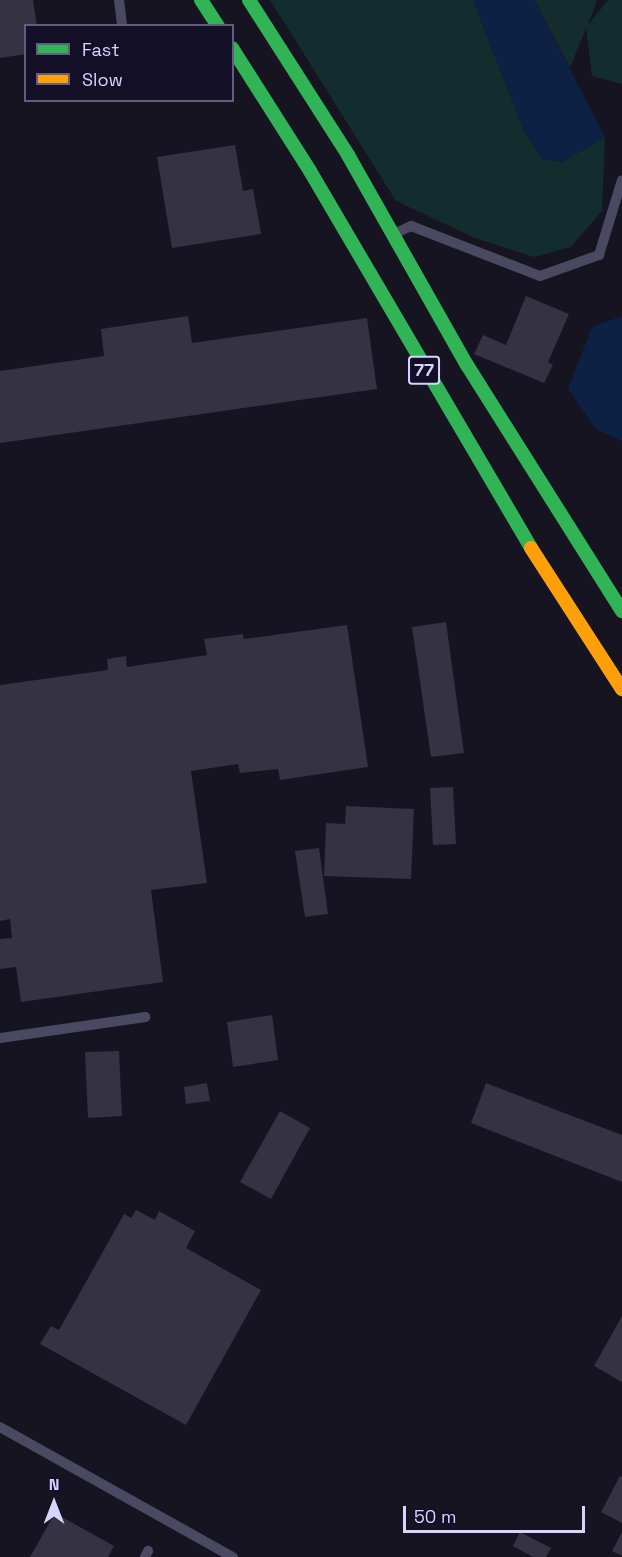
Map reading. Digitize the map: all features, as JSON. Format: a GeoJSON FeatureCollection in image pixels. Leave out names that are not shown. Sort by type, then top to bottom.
{"type":"FeatureCollection","features":[{"type":"Feature","properties":{"kind":"main road"},"geometry":{"type":"LineString","coordinates":[[201,0],[217,24]]}},
{"type":"Feature","properties":{"kind":"main road"},"geometry":{"type":"LineString","coordinates":[[249,0],[393,235],[467,365],[622,611]]}},
{"type":"Feature","properties":{"kind":"main road","name":"77"},"geometry":{"type":"LineString","coordinates":[[234,51],[316,182],[508,514],[622,689]]}},
{"type":"Feature","properties":{"kind":"lane"},"geometry":{"type":"LineString","coordinates":[[119,0],[122,24]]}},
{"type":"Feature","properties":{"kind":"lane"},"geometry":{"type":"LineString","coordinates":[[393,235],[411,226],[540,276],[599,255],[622,180]]}},
{"type":"Feature","properties":{"kind":"lane"},"geometry":{"type":"LineString","coordinates":[[0,1038],[145,1017]]}},
{"type":"Feature","properties":{"kind":"lane"},"geometry":{"type":"LineString","coordinates":[[0,1426],[233,1557]]}},
{"type":"Feature","properties":{"kind":"green space"},"geometry":{"type":"Polygon","coordinates":[[[270,0],[473,0],[523,128],[542,159],[562,162],[605,137],[602,211],[571,247],[534,257],[475,238],[396,201],[270,0]]]}},
{"type":"Feature","properties":{"kind":"green space"},"geometry":{"type":"Polygon","coordinates":[[[534,0],[597,0],[588,25],[608,0],[622,0],[622,84],[592,76],[586,28],[570,68],[534,0]]]}},
{"type":"Feature","properties":{"kind":"water"},"geometry":{"type":"Polygon","coordinates":[[[473,0],[534,0],[605,137],[562,162],[542,159],[523,128],[473,0]]]}},
{"type":"Feature","properties":{"kind":"water"},"geometry":{"type":"Polygon","coordinates":[[[622,316],[622,441],[596,429],[568,389],[592,327],[622,316]]]}},
{"type":"Feature","properties":{"kind":"building"},"geometry":{"type":"Polygon","coordinates":[[[0,0],[33,0],[37,24],[24,24],[24,54],[0,58],[0,0]]]}},
{"type":"Feature","properties":{"kind":"building"},"geometry":{"type":"Polygon","coordinates":[[[235,145],[243,191],[253,189],[261,234],[172,248],[157,157],[235,145]]]}},
{"type":"Feature","properties":{"kind":"building"},"geometry":{"type":"Polygon","coordinates":[[[526,296],[569,314],[548,362],[553,365],[544,383],[474,354],[483,335],[506,345],[526,296]]]}},
{"type":"Feature","properties":{"kind":"building"},"geometry":{"type":"Polygon","coordinates":[[[188,316],[192,343],[367,318],[377,389],[0,443],[0,371],[104,356],[101,329],[188,316]]]}},
{"type":"Feature","properties":{"kind":"building"},"geometry":{"type":"Polygon","coordinates":[[[446,622],[464,753],[431,757],[412,627],[446,622]]]}},
{"type":"Feature","properties":{"kind":"building"},"geometry":{"type":"Polygon","coordinates":[[[347,625],[368,767],[280,780],[278,769],[240,773],[238,764],[191,771],[207,883],[151,890],[163,982],[21,1002],[16,967],[0,969],[0,939],[12,938],[10,919],[0,921],[0,685],[108,670],[107,659],[126,656],[127,667],[207,655],[204,639],[243,634],[244,639],[347,625]]]}},
{"type":"Feature","properties":{"kind":"building"},"geometry":{"type":"Polygon","coordinates":[[[453,787],[456,844],[433,845],[430,788],[453,787]]]}},
{"type":"Feature","properties":{"kind":"building"},"geometry":{"type":"Polygon","coordinates":[[[346,806],[414,809],[411,879],[324,876],[326,823],[345,824],[346,806]]]}},
{"type":"Feature","properties":{"kind":"building"},"geometry":{"type":"Polygon","coordinates":[[[319,848],[328,914],[305,917],[295,851],[319,848]]]}},
{"type":"Feature","properties":{"kind":"building"},"geometry":{"type":"Polygon","coordinates":[[[272,1015],[278,1060],[233,1067],[227,1022],[272,1015]]]}},
{"type":"Feature","properties":{"kind":"building"},"geometry":{"type":"Polygon","coordinates":[[[119,1051],[122,1116],[88,1118],[85,1052],[119,1051]]]}},
{"type":"Feature","properties":{"kind":"building"},"geometry":{"type":"Polygon","coordinates":[[[207,1083],[210,1101],[186,1104],[184,1087],[207,1083]]]}},
{"type":"Feature","properties":{"kind":"building"},"geometry":{"type":"Polygon","coordinates":[[[486,1083],[622,1135],[622,1182],[471,1123],[486,1083]]]}},
{"type":"Feature","properties":{"kind":"building"},"geometry":{"type":"Polygon","coordinates":[[[280,1111],[310,1128],[271,1199],[240,1182],[280,1111]]]}},
{"type":"Feature","properties":{"kind":"building"},"geometry":{"type":"Polygon","coordinates":[[[136,1210],[155,1220],[159,1211],[195,1231],[186,1248],[261,1290],[186,1425],[40,1344],[51,1326],[59,1330],[124,1214],[131,1218],[136,1210]]]}},
{"type":"Feature","properties":{"kind":"building"},"geometry":{"type":"Polygon","coordinates":[[[622,1316],[622,1382],[594,1366],[622,1316]]]}},
{"type":"Feature","properties":{"kind":"building"},"geometry":{"type":"Polygon","coordinates":[[[620,1476],[622,1477],[622,1523],[601,1512],[620,1476]]]}},
{"type":"Feature","properties":{"kind":"building"},"geometry":{"type":"Polygon","coordinates":[[[55,1513],[114,1546],[108,1557],[30,1557],[55,1513]]]}},
{"type":"Feature","properties":{"kind":"building"},"geometry":{"type":"Polygon","coordinates":[[[520,1532],[551,1548],[546,1557],[533,1557],[513,1546],[520,1532]]]}},
{"type":"Feature","properties":{"kind":"building"},"geometry":{"type":"Polygon","coordinates":[[[622,1532],[622,1556],[612,1551],[622,1532]]]}},
{"type":"Feature","properties":{"kind":"traffic: fast"},"geometry":{"type":"LineString","coordinates":[[201,0],[217,24]]}},
{"type":"Feature","properties":{"kind":"traffic: fast"},"geometry":{"type":"LineString","coordinates":[[249,0],[348,155],[467,365],[622,611]]}},
{"type":"Feature","properties":{"kind":"traffic: fast"},"geometry":{"type":"LineString","coordinates":[[234,51],[310,171],[531,548]]}},
{"type":"Feature","properties":{"kind":"traffic: slow"},"geometry":{"type":"LineString","coordinates":[[531,548],[622,689]]}}]}
